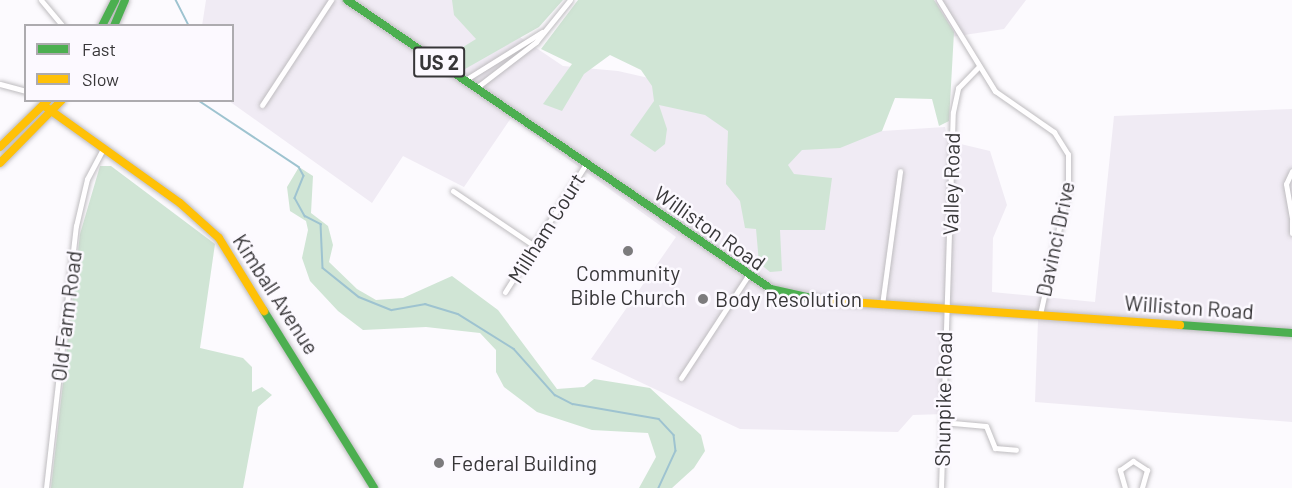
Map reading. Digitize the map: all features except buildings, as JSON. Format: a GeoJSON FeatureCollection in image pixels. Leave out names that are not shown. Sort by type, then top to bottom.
{"type":"FeatureCollection","features":[{"type":"Feature","properties":{"kind":"main road"},"geometry":{"type":"LineString","coordinates":[[103,24],[115,0]]}},
{"type":"Feature","properties":{"kind":"main road"},"geometry":{"type":"LineString","coordinates":[[115,24],[125,0]]}},
{"type":"Feature","properties":{"kind":"main road","name":"Williston Road"},"geometry":{"type":"LineString","coordinates":[[347,0],[747,277],[806,298],[1292,333]]}},
{"type":"Feature","properties":{"kind":"main road"},"geometry":{"type":"LineString","coordinates":[[0,147],[42,102]]}},
{"type":"Feature","properties":{"kind":"main road","name":"Kimball Avenue"},"geometry":{"type":"LineString","coordinates":[[42,102],[51,112],[193,213],[228,248],[374,488]]}},
{"type":"Feature","properties":{"kind":"main road"},"geometry":{"type":"LineString","coordinates":[[0,163],[60,102]]}},
{"type":"Feature","properties":{"kind":"street"},"geometry":{"type":"LineString","coordinates":[[41,0],[61,24]]}},
{"type":"Feature","properties":{"kind":"street"},"geometry":{"type":"LineString","coordinates":[[262,105],[331,0]]}},
{"type":"Feature","properties":{"kind":"street"},"geometry":{"type":"LineString","coordinates":[[476,88],[546,30],[570,0]]}},
{"type":"Feature","properties":{"kind":"street","name":"Davinci Drive"},"geometry":{"type":"LineString","coordinates":[[939,0],[978,67],[1000,98],[1054,132],[1068,154],[1068,187],[1040,314]]}},
{"type":"Feature","properties":{"kind":"street"},"geometry":{"type":"LineString","coordinates":[[465,80],[546,30]]}},
{"type":"Feature","properties":{"kind":"street","name":"Valley Road"},"geometry":{"type":"LineString","coordinates":[[946,309],[954,103],[962,81],[978,67]]}},
{"type":"Feature","properties":{"kind":"street"},"geometry":{"type":"LineString","coordinates":[[0,84],[24,87]]}},
{"type":"Feature","properties":{"kind":"street","name":"Old Farm Road"},"geometry":{"type":"LineString","coordinates":[[46,488],[78,217],[87,179],[103,149]]}},
{"type":"Feature","properties":{"kind":"street","name":"Millham Court"},"geometry":{"type":"LineString","coordinates":[[506,292],[533,245],[586,164]]}},
{"type":"Feature","properties":{"kind":"street"},"geometry":{"type":"LineString","coordinates":[[882,305],[900,171]]}},
{"type":"Feature","properties":{"kind":"street"},"geometry":{"type":"LineString","coordinates":[[1292,171],[1286,184],[1292,233]]}},
{"type":"Feature","properties":{"kind":"street"},"geometry":{"type":"LineString","coordinates":[[453,191],[533,245]]}},
{"type":"Feature","properties":{"kind":"street"},"geometry":{"type":"LineString","coordinates":[[681,378],[747,277]]}},
{"type":"Feature","properties":{"kind":"street","name":"Shunpike Road"},"geometry":{"type":"LineString","coordinates":[[941,488],[946,309]]}},
{"type":"Feature","properties":{"kind":"street"},"geometry":{"type":"LineString","coordinates":[[942,422],[986,426],[995,448],[1016,450]]}},
{"type":"Feature","properties":{"kind":"street"},"geometry":{"type":"LineString","coordinates":[[1125,488],[1120,470],[1133,461],[1147,470],[1142,488]]}},
{"type":"Feature","properties":{"kind":"shaded area"},"geometry":{"type":"Polygon","coordinates":[[[206,0],[465,0],[563,66],[618,71],[882,131],[945,127],[948,141],[990,151],[1007,205],[993,238],[992,292],[1095,302],[1114,116],[1292,109],[1292,422],[1035,402],[1038,320],[948,314],[945,414],[913,415],[898,432],[740,429],[591,359],[676,237],[511,118],[464,187],[403,156],[372,203],[230,102],[234,102],[234,24],[202,24],[206,0]]]}},
{"type":"Feature","properties":{"kind":"shaded area"},"geometry":{"type":"Polygon","coordinates":[[[899,0],[1026,0],[1004,29],[951,37],[899,0]]]}},
{"type":"Feature","properties":{"kind":"green space"},"geometry":{"type":"Polygon","coordinates":[[[452,0],[563,0],[539,27],[465,69],[447,57],[476,39],[454,15],[452,0]]]}},
{"type":"Feature","properties":{"kind":"green space"},"geometry":{"type":"Polygon","coordinates":[[[578,0],[934,0],[954,32],[949,121],[939,126],[932,99],[895,98],[882,131],[840,148],[802,150],[788,165],[794,174],[832,178],[825,230],[780,230],[782,271],[770,272],[759,263],[756,229],[745,228],[740,201],[726,184],[728,131],[705,115],[659,105],[667,129],[665,144],[655,152],[630,135],[654,101],[652,86],[641,70],[610,55],[584,74],[562,111],[543,104],[572,64],[541,49],[578,0]]]}},
{"type":"Feature","properties":{"kind":"green space"},"geometry":{"type":"Polygon","coordinates":[[[100,166],[111,166],[215,244],[200,348],[243,358],[252,367],[252,392],[262,387],[272,395],[258,407],[243,488],[51,488],[80,234],[100,166]]]}},
{"type":"Feature","properties":{"kind":"green space"},"geometry":{"type":"Polygon","coordinates":[[[299,167],[313,176],[311,213],[328,226],[333,245],[329,262],[357,289],[376,300],[403,298],[452,276],[498,310],[557,389],[584,387],[594,379],[650,388],[701,435],[705,451],[694,468],[672,488],[639,488],[656,457],[648,433],[592,430],[537,412],[504,387],[496,372],[496,350],[480,333],[426,327],[363,330],[338,311],[310,281],[302,258],[308,230],[306,221],[290,211],[287,187],[299,167]]]}},
{"type":"Feature","properties":{"kind":"waterway"},"geometry":{"type":"LineString","coordinates":[[176,0],[188,24]]}},
{"type":"Feature","properties":{"kind":"waterway"},"geometry":{"type":"LineString","coordinates":[[201,102],[299,167],[304,176],[295,198],[305,216],[321,224],[323,268],[359,297],[392,310],[425,304],[458,314],[514,349],[555,395],[573,404],[659,419],[674,435],[676,451],[659,488]]}},
{"type":"Feature","properties":{"kind":"traffic: fast"},"geometry":{"type":"LineString","coordinates":[[103,24],[115,0]]}},
{"type":"Feature","properties":{"kind":"traffic: fast"},"geometry":{"type":"LineString","coordinates":[[115,24],[125,0]]}},
{"type":"Feature","properties":{"kind":"traffic: fast"},"geometry":{"type":"LineString","coordinates":[[347,0],[771,289],[821,300]]}},
{"type":"Feature","properties":{"kind":"traffic: fast"},"geometry":{"type":"LineString","coordinates":[[264,311],[374,488]]}},
{"type":"Feature","properties":{"kind":"traffic: fast"},"geometry":{"type":"LineString","coordinates":[[1180,325],[1292,333]]}},
{"type":"Feature","properties":{"kind":"traffic: slow"},"geometry":{"type":"LineString","coordinates":[[0,147],[46,102]]}},
{"type":"Feature","properties":{"kind":"traffic: slow"},"geometry":{"type":"LineString","coordinates":[[0,163],[60,102]]}},
{"type":"Feature","properties":{"kind":"traffic: slow"},"geometry":{"type":"LineString","coordinates":[[43,105],[180,203],[219,238],[264,311]]}},
{"type":"Feature","properties":{"kind":"traffic: slow"},"geometry":{"type":"LineString","coordinates":[[821,300],[1180,325]]}},
{"type":"Feature","properties":{"kind":"place","name":"Community Bible Church"},"geometry":{"type":"Point","coordinates":[628,251]}},
{"type":"Feature","properties":{"kind":"place","name":"Body Resolution"},"geometry":{"type":"Point","coordinates":[703,299]}},
{"type":"Feature","properties":{"kind":"place","name":"Federal Building"},"geometry":{"type":"Point","coordinates":[439,463]}}]}
